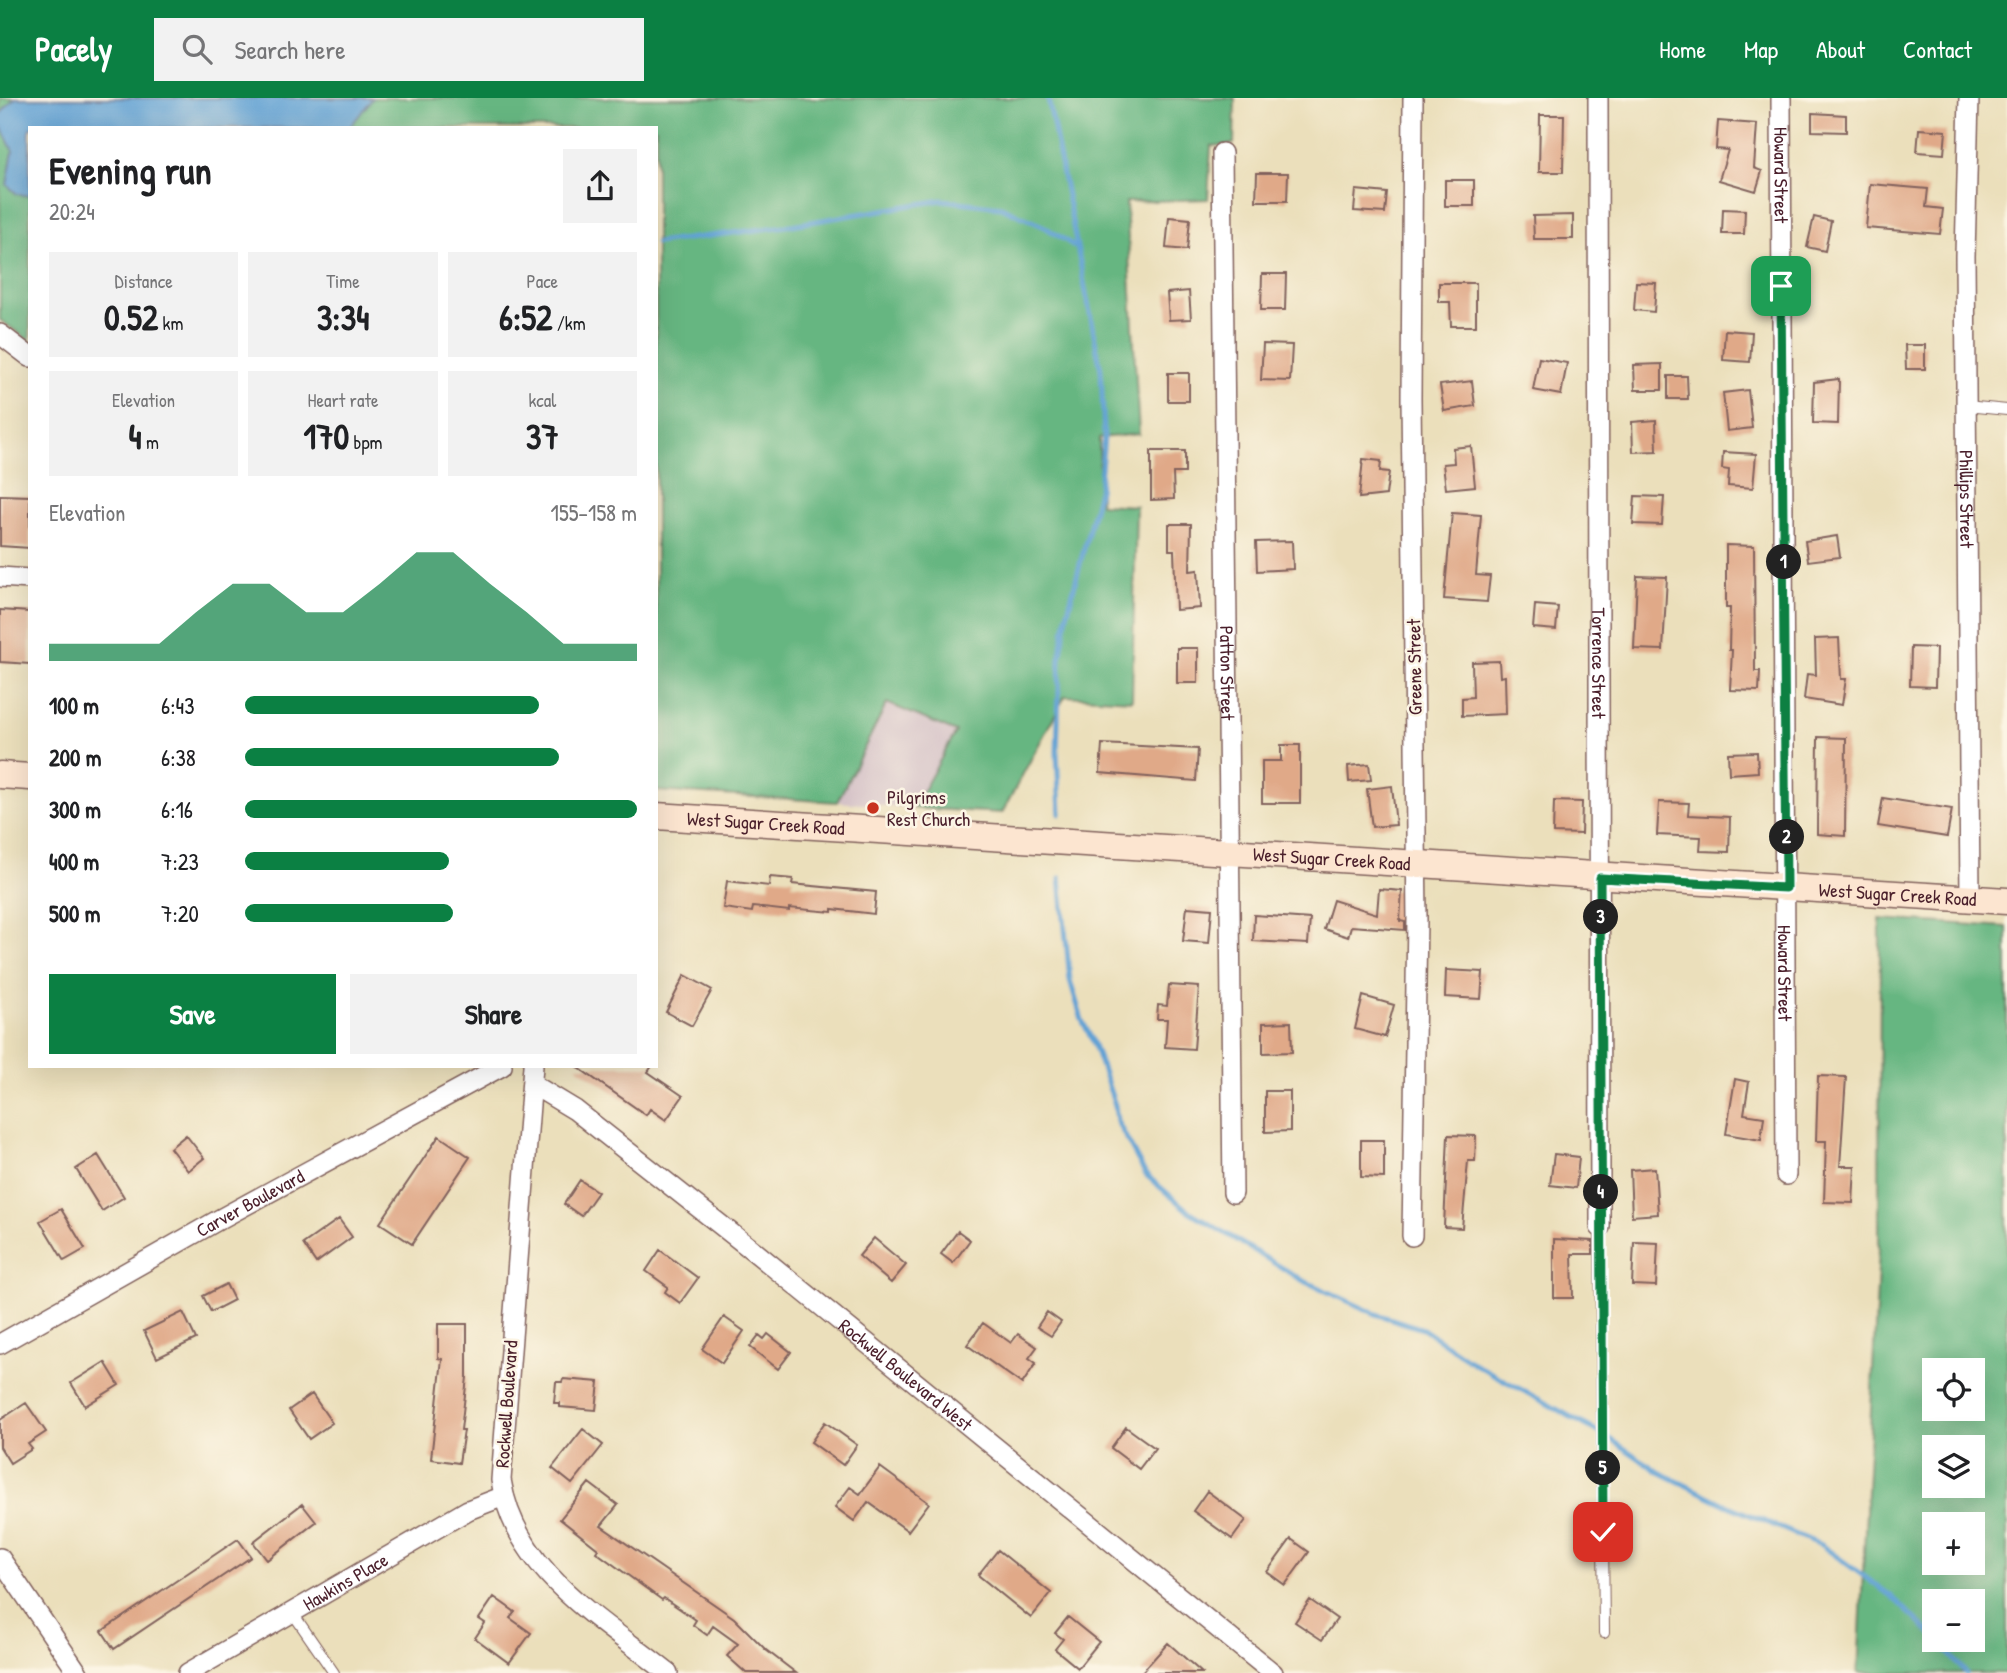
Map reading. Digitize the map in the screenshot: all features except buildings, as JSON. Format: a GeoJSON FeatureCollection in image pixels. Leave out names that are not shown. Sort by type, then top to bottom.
{"type":"FeatureCollection","features":[{"type":"Feature","properties":{"kind":"main road"},"geometry":{"type":"LineString","coordinates":[[0,775],[28,777]]}},
{"type":"Feature","properties":{"kind":"main road","name":"West Sugar Creek Road"},"geometry":{"type":"LineString","coordinates":[[658,816],[1600,878],[2007,901]]}},
{"type":"Feature","properties":{"kind":"street","name":"Greene Street"},"geometry":{"type":"LineString","coordinates":[[1412,1236],[1416,865],[1411,398],[1413,98]]}},
{"type":"Feature","properties":{"kind":"street","name":"Torrence Street"},"geometry":{"type":"LineString","coordinates":[[1598,98],[1600,1227]]}},
{"type":"Feature","properties":{"kind":"street","name":"Howard Street"},"geometry":{"type":"LineString","coordinates":[[1781,98],[1786,1175]]}},
{"type":"Feature","properties":{"kind":"street","name":"Phillips Street"},"geometry":{"type":"LineString","coordinates":[[1969,98],[1966,406],[1970,899]]}},
{"type":"Feature","properties":{"kind":"street","name":"Patton Street"},"geometry":{"type":"LineString","coordinates":[[1222,153],[1233,1193]]}},
{"type":"Feature","properties":{"kind":"street"},"geometry":{"type":"LineString","coordinates":[[0,334],[28,355]]}},
{"type":"Feature","properties":{"kind":"street"},"geometry":{"type":"LineString","coordinates":[[0,577],[28,579]]}},
{"type":"Feature","properties":{"kind":"street","name":"Carver Boulevard"},"geometry":{"type":"LineString","coordinates":[[0,1344],[244,1206],[498,1068]]}},
{"type":"Feature","properties":{"kind":"street","name":"Rockwell Boulevard"},"geometry":{"type":"LineString","coordinates":[[533,1075],[512,1312],[501,1480],[504,1496],[520,1540],[542,1571],[668,1673]]}},
{"type":"Feature","properties":{"kind":"street","name":"Rockwell Boulevard West"},"geometry":{"type":"LineString","coordinates":[[533,1075],[1273,1673]]}},
{"type":"Feature","properties":{"kind":"street","name":"Hawkins Place"},"geometry":{"type":"LineString","coordinates":[[188,1673],[468,1510],[504,1496]]}},
{"type":"Feature","properties":{"kind":"street"},"geometry":{"type":"LineString","coordinates":[[0,1558],[78,1673]]}},
{"type":"Feature","properties":{"kind":"lane"},"geometry":{"type":"LineString","coordinates":[[1966,406],[2007,411]]}},
{"type":"Feature","properties":{"kind":"lane"},"geometry":{"type":"LineString","coordinates":[[1600,1227],[1604,1633]]}},
{"type":"Feature","properties":{"kind":"lane"},"geometry":{"type":"LineString","coordinates":[[292,1612],[334,1673]]}},
{"type":"Feature","properties":{"kind":"shaded area"},"geometry":{"type":"Polygon","coordinates":[[[894,685],[979,690],[913,808],[837,802],[894,685]]]}},
{"type":"Feature","properties":{"kind":"green space"},"geometry":{"type":"Polygon","coordinates":[[[0,98],[1235,98],[1234,144],[1211,146],[1208,199],[1126,202],[1139,434],[1099,438],[1100,504],[1136,506],[1132,700],[1065,696],[1002,813],[913,808],[956,732],[887,703],[837,802],[658,791],[658,126],[28,126],[28,340],[0,320],[0,98]]]}},
{"type":"Feature","properties":{"kind":"green space"},"geometry":{"type":"Polygon","coordinates":[[[1880,919],[2007,927],[2007,1673],[1858,1673],[1879,1248],[1880,919]]]}},
{"type":"Feature","properties":{"kind":"water"},"geometry":{"type":"Polygon","coordinates":[[[15,98],[373,98],[351,126],[28,126],[28,196],[17,194],[7,185],[13,151],[0,125],[0,114],[15,98]]]}},
{"type":"Feature","properties":{"kind":"waterway"},"geometry":{"type":"LineString","coordinates":[[1048,98],[1101,370],[1104,437],[1099,490],[1067,615],[1060,659],[1057,753],[1060,814]]}},
{"type":"Feature","properties":{"kind":"waterway"},"geometry":{"type":"LineString","coordinates":[[658,243],[786,226],[942,200],[1001,207],[1045,227],[1077,248]]}},
{"type":"Feature","properties":{"kind":"waterway"},"geometry":{"type":"LineString","coordinates":[[1060,878],[1070,980],[1082,1020],[1093,1042],[1115,1105],[1117,1121],[1146,1175],[1187,1210],[1302,1280],[1376,1314],[1423,1329],[1473,1363],[1609,1438],[1659,1472],[1726,1505],[1821,1545],[1891,1596],[1922,1625]]}},
{"type":"Feature","properties":{"kind":"waterway"},"geometry":{"type":"LineString","coordinates":[[1948,1652],[1966,1673]]}},
{"type":"Feature","properties":{"kind":"place","name":"Pilgrims Rest Church"},"geometry":{"type":"Point","coordinates":[873,808]}},
{"type":"Feature","properties":{"kind":"route"},"geometry":{"type":"LineString","coordinates":[[1603,1532],[1600,878],[1786,888],[1781,286]]}}]}
